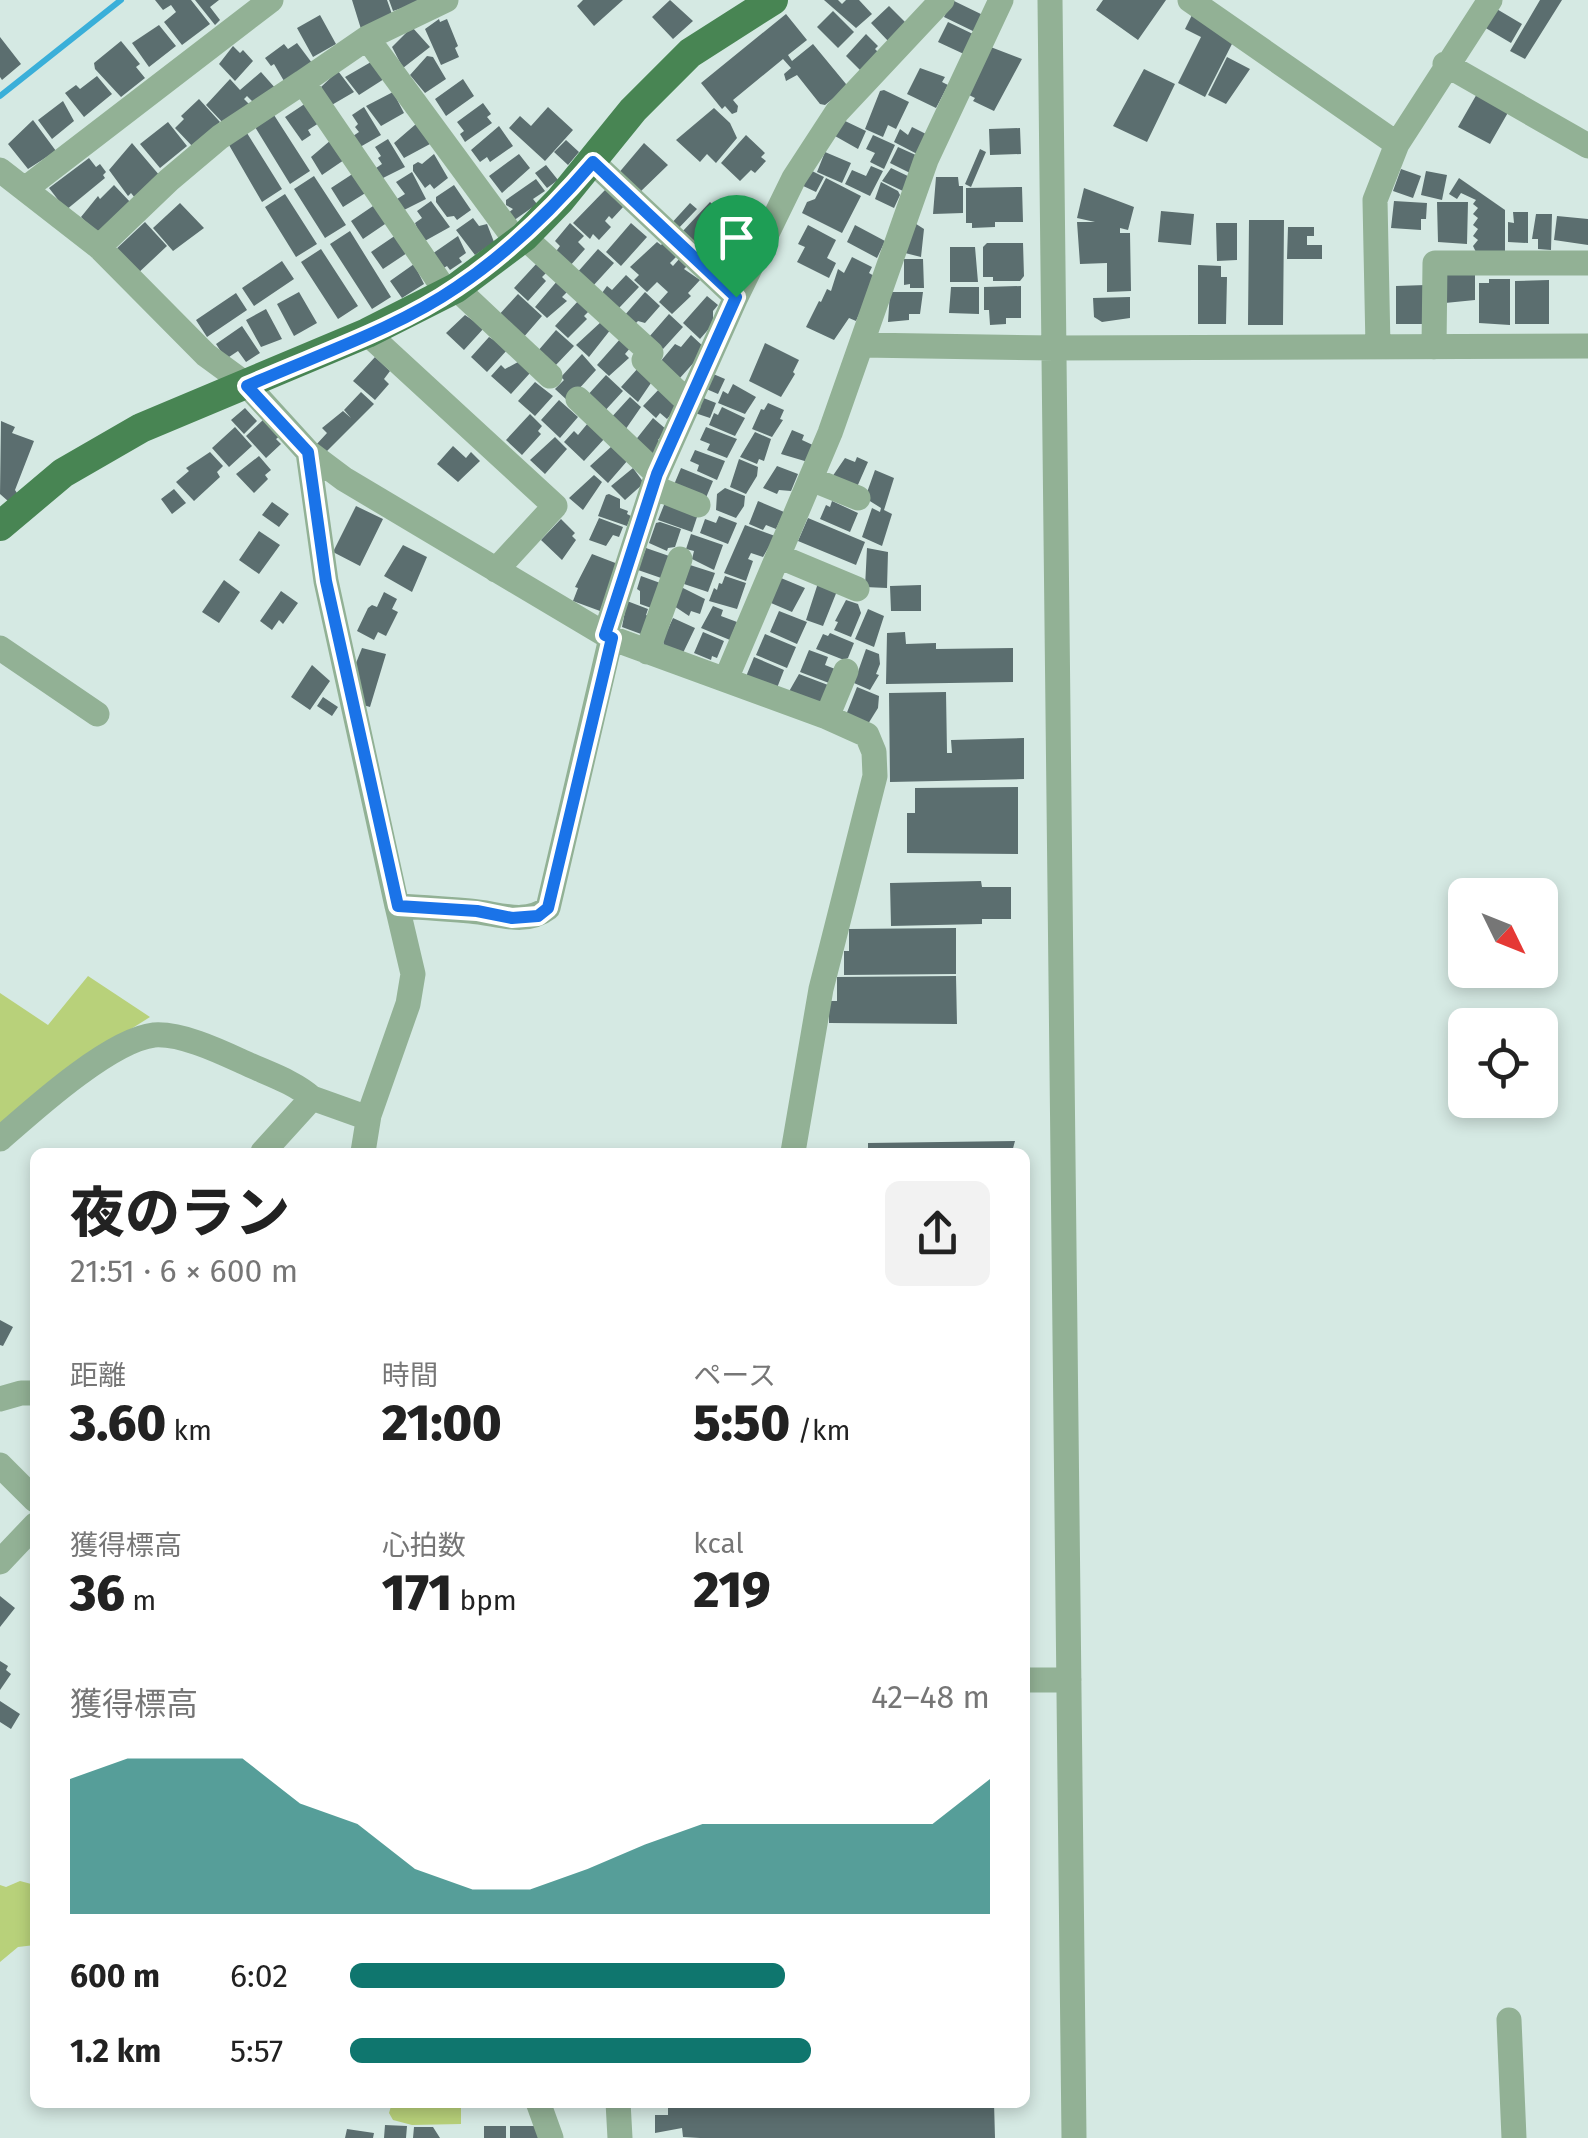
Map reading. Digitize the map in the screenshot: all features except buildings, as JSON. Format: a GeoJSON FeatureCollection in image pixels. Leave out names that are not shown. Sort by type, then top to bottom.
{"type":"FeatureCollection","features":[{"type":"Feature","properties":{"kind":"main road"},"geometry":{"type":"LineString","coordinates":[[0,526],[63,473],[141,428],[247,386],[452,291],[520,240],[690,52],[773,0]]}},
{"type":"Feature","properties":{"kind":"street"},"geometry":{"type":"LineString","coordinates":[[25,189],[271,0]]}},
{"type":"Feature","properties":{"kind":"street"},"geometry":{"type":"LineString","coordinates":[[99,247],[168,180],[220,138],[368,38],[446,0]]}},
{"type":"Feature","properties":{"kind":"street"},"geometry":{"type":"LineString","coordinates":[[398,906],[477,911],[512,918],[538,916],[548,908],[608,636],[655,480],[688,403],[794,178],[837,112],[942,0]]}},
{"type":"Feature","properties":{"kind":"street"},"geometry":{"type":"LineString","coordinates":[[726,679],[862,345],[926,160],[1001,0]]}},
{"type":"Feature","properties":{"kind":"street"},"geometry":{"type":"LineString","coordinates":[[1050,0],[1074,2138]]}},
{"type":"Feature","properties":{"kind":"street"},"geometry":{"type":"LineString","coordinates":[[1190,0],[1397,144]]}},
{"type":"Feature","properties":{"kind":"street"},"geometry":{"type":"LineString","coordinates":[[1378,347],[1375,200],[1397,144],[1445,64],[1490,0]]}},
{"type":"Feature","properties":{"kind":"street"},"geometry":{"type":"LineString","coordinates":[[368,38],[520,240],[652,353],[644,360],[688,403]]}},
{"type":"Feature","properties":{"kind":"street"},"geometry":{"type":"LineString","coordinates":[[1445,64],[1588,146]]}},
{"type":"Feature","properties":{"kind":"street"},"geometry":{"type":"LineString","coordinates":[[302,82],[452,291],[550,376]]}},
{"type":"Feature","properties":{"kind":"street"},"geometry":{"type":"LineString","coordinates":[[593,162],[736,297]]}},
{"type":"Feature","properties":{"kind":"street"},"geometry":{"type":"LineString","coordinates":[[0,170],[99,247],[206,355],[247,386],[308,452],[410,521],[608,636],[868,735],[874,752],[875,776],[821,989],[794,1148]]}},
{"type":"Feature","properties":{"kind":"street"},"geometry":{"type":"LineString","coordinates":[[1434,347],[1435,263],[1588,263]]}},
{"type":"Feature","properties":{"kind":"street"},"geometry":{"type":"LineString","coordinates":[[367,333],[555,506],[496,570]]}},
{"type":"Feature","properties":{"kind":"street"},"geometry":{"type":"LineString","coordinates":[[862,345],[1588,346]]}},
{"type":"Feature","properties":{"kind":"street"},"geometry":{"type":"LineString","coordinates":[[578,399],[655,480],[698,505]]}},
{"type":"Feature","properties":{"kind":"street"},"geometry":{"type":"LineString","coordinates":[[308,452],[326,581],[413,974],[408,1004],[368,1118],[364,1148]]}},
{"type":"Feature","properties":{"kind":"street"},"geometry":{"type":"LineString","coordinates":[[810,479],[858,498]]}},
{"type":"Feature","properties":{"kind":"street"},"geometry":{"type":"LineString","coordinates":[[778,556],[857,589]]}},
{"type":"Feature","properties":{"kind":"street"},"geometry":{"type":"LineString","coordinates":[[647,652],[680,559]]}},
{"type":"Feature","properties":{"kind":"street"},"geometry":{"type":"LineString","coordinates":[[0,648],[97,714]]}},
{"type":"Feature","properties":{"kind":"street"},"geometry":{"type":"LineString","coordinates":[[827,717],[846,671]]}},
{"type":"Feature","properties":{"kind":"street"},"geometry":{"type":"LineString","coordinates":[[0,1139],[81,1071],[132,1042],[155,1035],[224,1054],[301,1088],[312,1098],[368,1118]]}},
{"type":"Feature","properties":{"kind":"street"},"geometry":{"type":"LineString","coordinates":[[267,1148],[312,1098]]}},
{"type":"Feature","properties":{"kind":"street"},"geometry":{"type":"LineString","coordinates":[[0,1399],[30,1393]]}},
{"type":"Feature","properties":{"kind":"street"},"geometry":{"type":"LineString","coordinates":[[0,1465],[30,1495]]}},
{"type":"Feature","properties":{"kind":"street"},"geometry":{"type":"LineString","coordinates":[[0,1562],[30,1530]]}},
{"type":"Feature","properties":{"kind":"street"},"geometry":{"type":"LineString","coordinates":[[1030,1680],[1069,1680]]}},
{"type":"Feature","properties":{"kind":"street"},"geometry":{"type":"LineString","coordinates":[[1509,2020],[1514,2138]]}},
{"type":"Feature","properties":{"kind":"street"},"geometry":{"type":"LineString","coordinates":[[540,2108],[551,2138]]}},
{"type":"Feature","properties":{"kind":"street"},"geometry":{"type":"LineString","coordinates":[[618,2108],[620,2138]]}},
{"type":"Feature","properties":{"kind":"green space"},"geometry":{"type":"Polygon","coordinates":[[[88,976],[150,1017],[74,1065],[0,1129],[0,993],[48,1025],[88,976]]]}},
{"type":"Feature","properties":{"kind":"green space"},"geometry":{"type":"Polygon","coordinates":[[[20,1881],[30,1884],[30,1946],[18,1947],[0,1962],[0,1885],[6,1887],[20,1881]]]}},
{"type":"Feature","properties":{"kind":"green space"},"geometry":{"type":"Polygon","coordinates":[[[390,2108],[461,2108],[461,2124],[412,2125],[393,2120],[390,2108]]]}},
{"type":"Feature","properties":{"kind":"waterway"},"geometry":{"type":"LineString","coordinates":[[0,96],[121,0]]}},
{"type":"Feature","properties":{"kind":"route"},"geometry":{"type":"LineString","coordinates":[[593,162],[736,297],[657,474],[605,635],[612,638],[548,908],[538,916],[512,918],[477,911],[398,906],[326,581],[308,452],[247,386],[456,288],[524,237],[593,162]]}}]}
